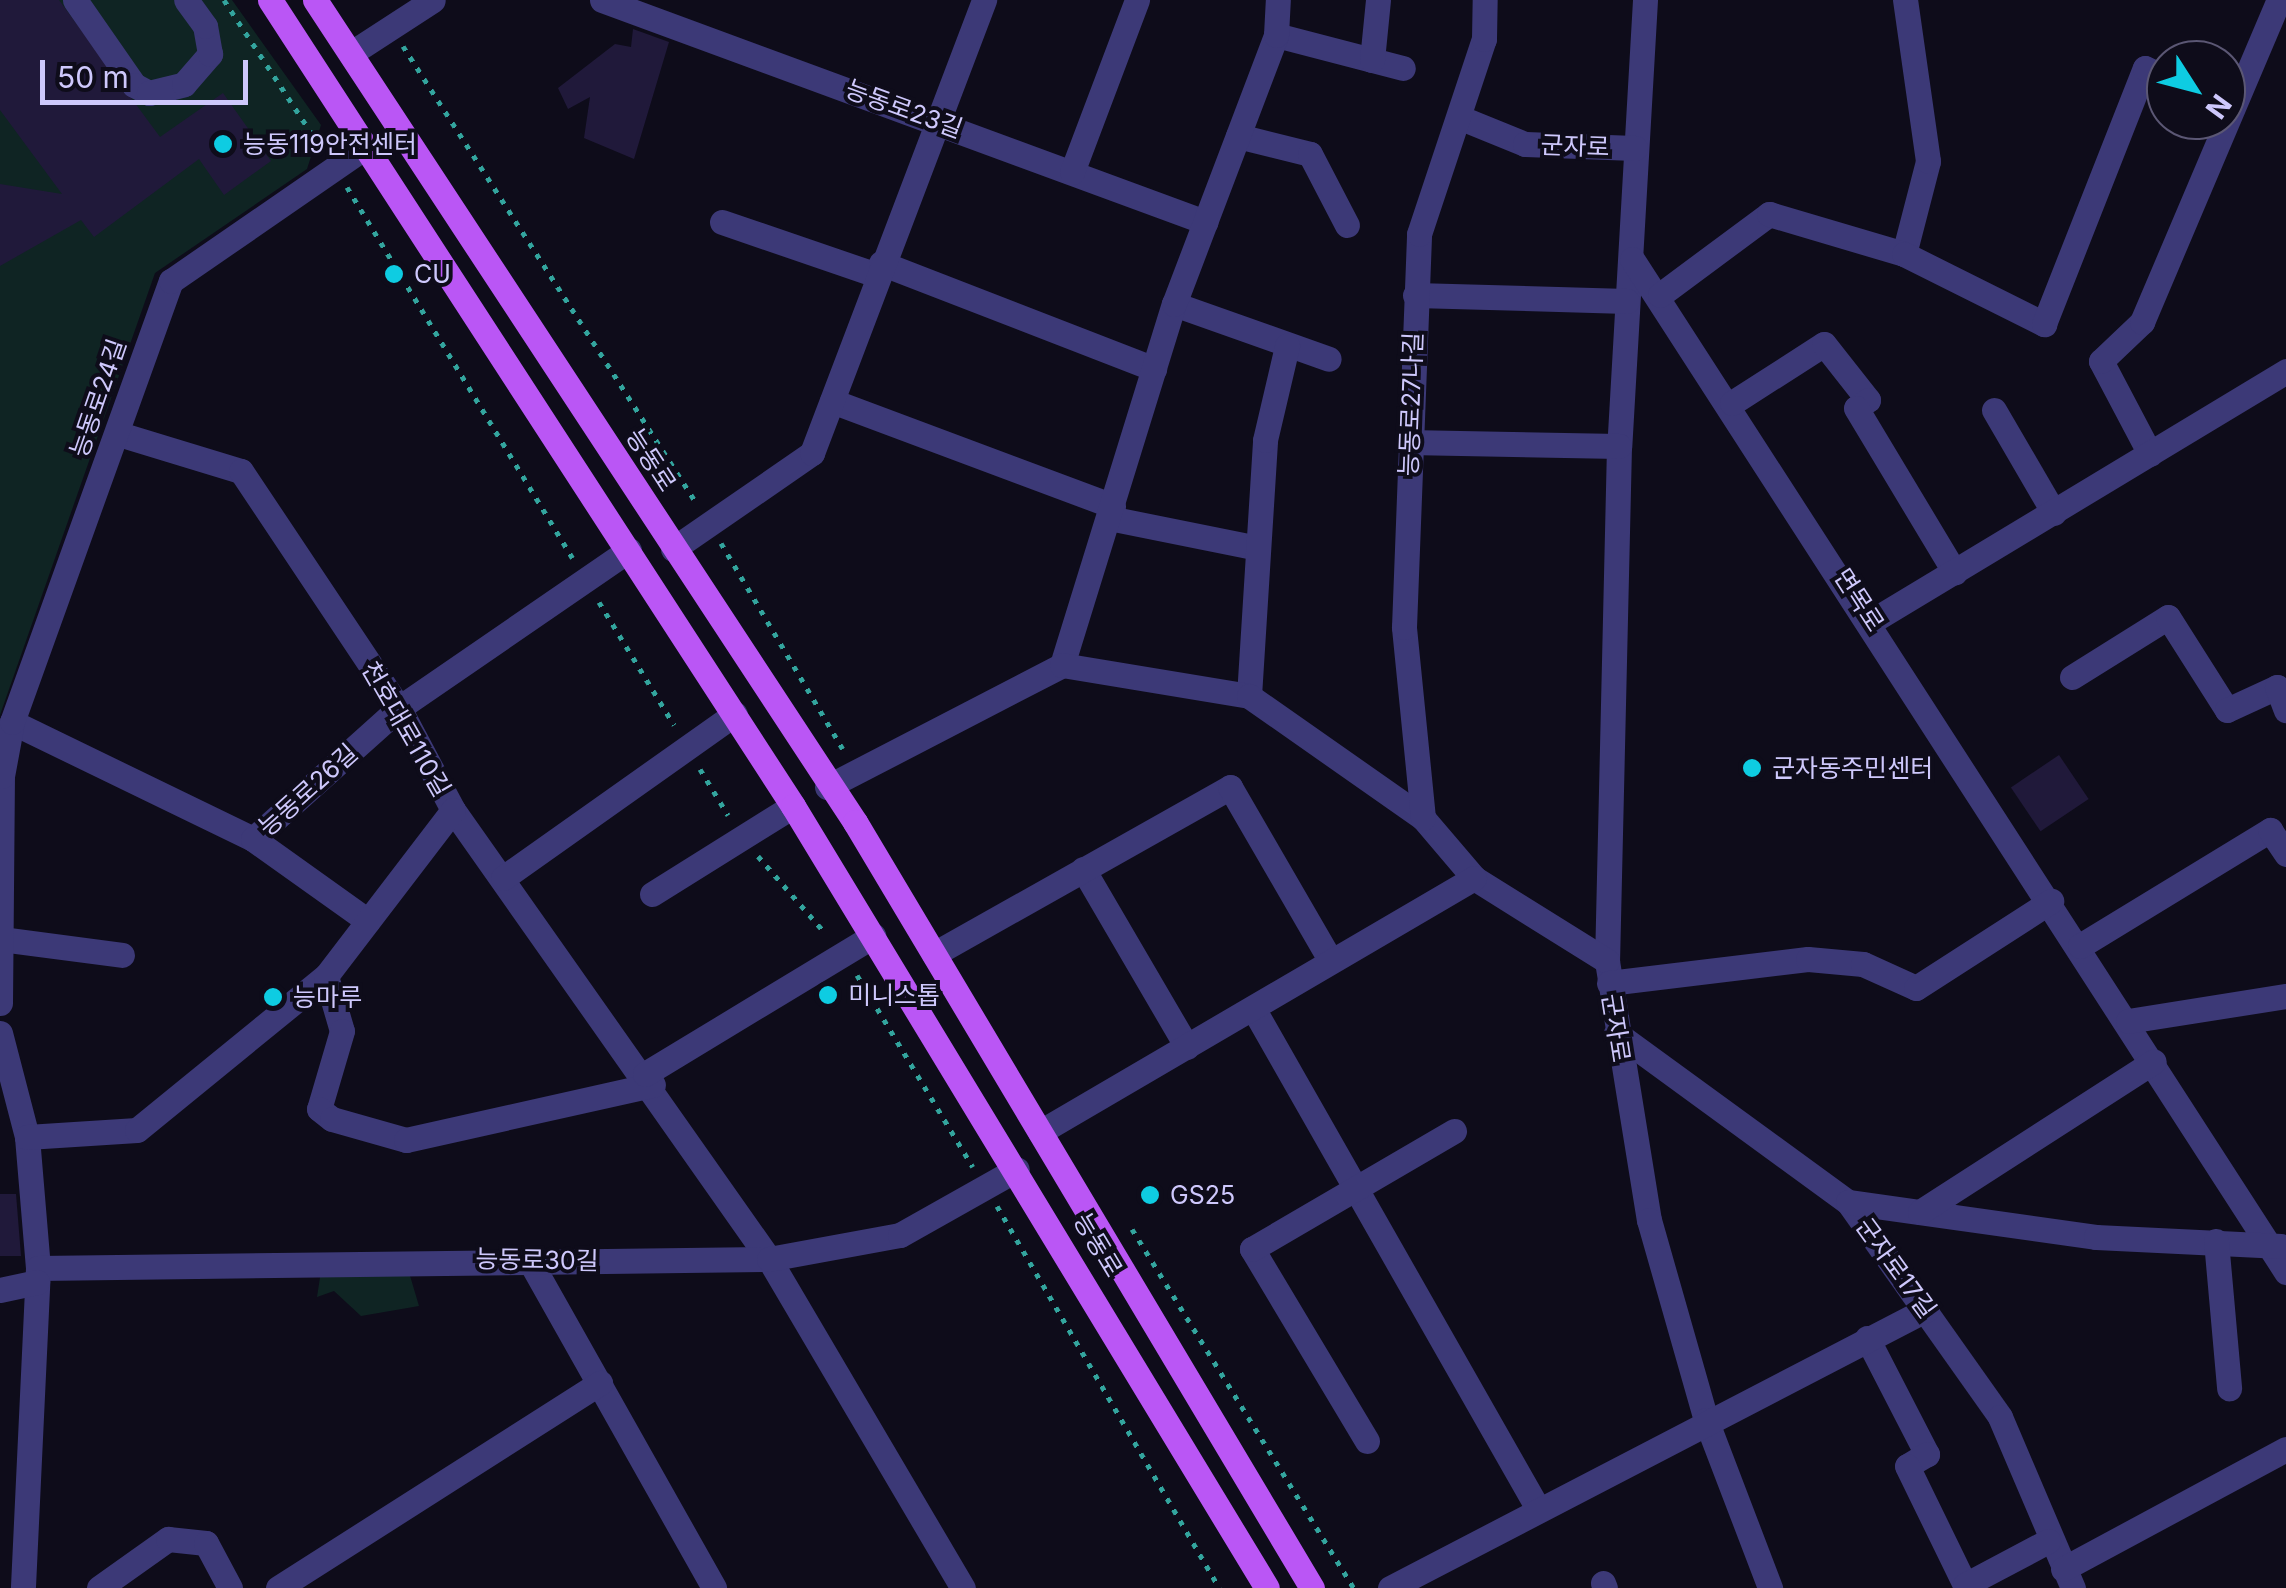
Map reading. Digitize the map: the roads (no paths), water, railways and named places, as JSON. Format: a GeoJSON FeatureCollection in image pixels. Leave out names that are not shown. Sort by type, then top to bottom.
{"type":"FeatureCollection","features":[{"type":"Feature","properties":{"kind":"main road","name":"능동로"},"geometry":{"type":"LineString","coordinates":[[270,0],[368,145],[793,806],[1017,1169],[1267,1588]]}},
{"type":"Feature","properties":{"kind":"main road","name":"능동로"},"geometry":{"type":"LineString","coordinates":[[315,0],[353,52],[934,954],[1312,1588]]}},
{"type":"Feature","properties":{"kind":"main road","name":"능동로24길"},"geometry":{"type":"LineString","coordinates":[[368,145],[398,124]]}},
{"type":"Feature","properties":{"kind":"street"},"geometry":{"type":"LineString","coordinates":[[75,0],[134,86],[150,92],[184,84],[210,54],[206,26],[186,0]]}},
{"type":"Feature","properties":{"kind":"street"},"geometry":{"type":"LineString","coordinates":[[353,52],[433,0]]}},
{"type":"Feature","properties":{"kind":"street","name":"능동로23길"},"geometry":{"type":"LineString","coordinates":[[602,0],[1204,222]]}},
{"type":"Feature","properties":{"kind":"street"},"geometry":{"type":"LineString","coordinates":[[673,548],[801,468],[832,402],[879,269],[984,0]]}},
{"type":"Feature","properties":{"kind":"street"},"geometry":{"type":"LineString","coordinates":[[1072,172],[1137,0]]}},
{"type":"Feature","properties":{"kind":"street"},"geometry":{"type":"LineString","coordinates":[[1062,665],[1174,304],[1276,35],[1278,0]]}},
{"type":"Feature","properties":{"kind":"street"},"geometry":{"type":"LineString","coordinates":[[1372,60],[1378,0]]}},
{"type":"Feature","properties":{"kind":"street","name":"능동로27나길"},"geometry":{"type":"LineString","coordinates":[[1423,818],[1404,627],[1418,234],[1484,39],[1485,0]]}},
{"type":"Feature","properties":{"kind":"street","name":"군자로"},"geometry":{"type":"LineString","coordinates":[[1646,0],[1618,446],[1608,972],[1649,1220],[1706,1420],[1770,1588]]}},
{"type":"Feature","properties":{"kind":"street"},"geometry":{"type":"LineString","coordinates":[[1904,254],[1928,162],[1905,0]]}},
{"type":"Feature","properties":{"kind":"street"},"geometry":{"type":"LineString","coordinates":[[2246,71],[2279,0]]}},
{"type":"Feature","properties":{"kind":"street"},"geometry":{"type":"LineString","coordinates":[[1276,35],[1402,68]]}},
{"type":"Feature","properties":{"kind":"street"},"geometry":{"type":"LineString","coordinates":[[1660,295],[1769,214],[1904,254],[2044,324],[2146,68]]}},
{"type":"Feature","properties":{"kind":"street","name":"군자로"},"geometry":{"type":"LineString","coordinates":[[1460,118],[1525,144],[1635,148]]}},
{"type":"Feature","properties":{"kind":"street"},"geometry":{"type":"LineString","coordinates":[[1238,136],[1310,154],[1347,225]]}},
{"type":"Feature","properties":{"kind":"street"},"geometry":{"type":"LineString","coordinates":[[2150,454],[2100,362],[2142,322],[2216,140]]}},
{"type":"Feature","properties":{"kind":"street","name":"능동로24길"},"geometry":{"type":"LineString","coordinates":[[0,1004],[1,799],[12,722],[171,281],[368,145]]}},
{"type":"Feature","properties":{"kind":"street"},"geometry":{"type":"LineString","coordinates":[[722,222],[879,269],[1154,368]]}},
{"type":"Feature","properties":{"kind":"street","name":"면목로"},"geometry":{"type":"LineString","coordinates":[[1632,259],[1732,403],[2128,1021],[2278,1246],[2286,1272]]}},
{"type":"Feature","properties":{"kind":"street"},"geometry":{"type":"LineString","coordinates":[[1416,295],[1626,302]]}},
{"type":"Feature","properties":{"kind":"street"},"geometry":{"type":"LineString","coordinates":[[1174,304],[1329,359]]}},
{"type":"Feature","properties":{"kind":"street"},"geometry":{"type":"LineString","coordinates":[[1732,403],[1824,344],[1868,400],[1856,408],[1954,572]]}},
{"type":"Feature","properties":{"kind":"street"},"geometry":{"type":"LineString","coordinates":[[1249,696],[1265,440],[1286,346]]}},
{"type":"Feature","properties":{"kind":"street"},"geometry":{"type":"LineString","coordinates":[[1872,621],[2286,371]]}},
{"type":"Feature","properties":{"kind":"street"},"geometry":{"type":"LineString","coordinates":[[832,402],[1111,512],[1258,548]]}},
{"type":"Feature","properties":{"kind":"street"},"geometry":{"type":"LineString","coordinates":[[1994,410],[2054,513]]}},
{"type":"Feature","properties":{"kind":"street","name":"천호대로110길"},"geometry":{"type":"LineString","coordinates":[[119,434],[240,472],[400,708],[453,810],[649,1080],[769,1259],[963,1588]]}},
{"type":"Feature","properties":{"kind":"street"},"geometry":{"type":"LineString","coordinates":[[1408,442],[1618,446]]}},
{"type":"Feature","properties":{"kind":"street","name":"능동로26길"},"geometry":{"type":"LineString","coordinates":[[12,722],[252,840],[400,708],[629,550]]}},
{"type":"Feature","properties":{"kind":"street"},"geometry":{"type":"LineString","coordinates":[[2072,678],[2168,617],[2227,710],[2277,687],[2286,710]]}},
{"type":"Feature","properties":{"kind":"street"},"geometry":{"type":"LineString","coordinates":[[827,787],[1062,665],[1249,696],[1423,818],[1474,878],[1608,972],[1808,959],[1863,964],[1916,988],[2052,901]]}},
{"type":"Feature","properties":{"kind":"street"},"geometry":{"type":"LineString","coordinates":[[504,878],[735,714]]}},
{"type":"Feature","properties":{"kind":"street"},"geometry":{"type":"LineString","coordinates":[[934,954],[1230,787],[1331,961]]}},
{"type":"Feature","properties":{"kind":"street"},"geometry":{"type":"LineString","coordinates":[[652,894],[793,806]]}},
{"type":"Feature","properties":{"kind":"street"},"geometry":{"type":"LineString","coordinates":[[27,1137],[138,1130],[326,976],[453,810]]}},
{"type":"Feature","properties":{"kind":"street"},"geometry":{"type":"LineString","coordinates":[[2080,946],[2270,830],[2286,854]]}},
{"type":"Feature","properties":{"kind":"street"},"geometry":{"type":"LineString","coordinates":[[252,840],[368,921]]}},
{"type":"Feature","properties":{"kind":"street"},"geometry":{"type":"LineString","coordinates":[[1083,869],[1187,1047]]}},
{"type":"Feature","properties":{"kind":"street"},"geometry":{"type":"LineString","coordinates":[[1040,1132],[1474,878]]}},
{"type":"Feature","properties":{"kind":"street"},"geometry":{"type":"LineString","coordinates":[[326,976],[342,1031],[320,1109],[332,1119],[406,1140],[649,1080],[873,936]]}},
{"type":"Feature","properties":{"kind":"street"},"geometry":{"type":"LineString","coordinates":[[0,939],[122,955]]}},
{"type":"Feature","properties":{"kind":"street"},"geometry":{"type":"LineString","coordinates":[[2128,1021],[2286,996]]}},
{"type":"Feature","properties":{"kind":"street"},"geometry":{"type":"LineString","coordinates":[[1253,1008],[1536,1506]]}},
{"type":"Feature","properties":{"kind":"street"},"geometry":{"type":"LineString","coordinates":[[0,1033],[27,1137],[38,1274],[15,1580]]}},
{"type":"Feature","properties":{"kind":"street","name":"군자로17길"},"geometry":{"type":"LineString","coordinates":[[1616,1034],[1848,1202],[2000,1417],[2048,1541],[2068,1579]]}},
{"type":"Feature","properties":{"kind":"street"},"geometry":{"type":"LineString","coordinates":[[1920,1212],[2154,1061]]}},
{"type":"Feature","properties":{"kind":"street"},"geometry":{"type":"LineString","coordinates":[[1367,1441],[1252,1249],[1454,1131]]}},
{"type":"Feature","properties":{"kind":"street","name":"능동로30길"},"geometry":{"type":"LineString","coordinates":[[0,1290],[38,1274],[399,1256],[531,1263],[769,1259],[900,1236],[987,1190],[1017,1169]]}},
{"type":"Feature","properties":{"kind":"street"},"geometry":{"type":"LineString","coordinates":[[1848,1202],[2096,1237],[2278,1246]]}},
{"type":"Feature","properties":{"kind":"street"},"geometry":{"type":"LineString","coordinates":[[2216,1241],[2230,1388]]}},
{"type":"Feature","properties":{"kind":"street"},"geometry":{"type":"LineString","coordinates":[[531,1263],[714,1588]]}},
{"type":"Feature","properties":{"kind":"street"},"geometry":{"type":"LineString","coordinates":[[1390,1588],[1536,1506],[1926,1308]]}},
{"type":"Feature","properties":{"kind":"street"},"geometry":{"type":"LineString","coordinates":[[1867,1338],[1927,1454],[1907,1466],[1965,1585],[2048,1541]]}},
{"type":"Feature","properties":{"kind":"street"},"geometry":{"type":"LineString","coordinates":[[278,1588],[600,1383]]}},
{"type":"Feature","properties":{"kind":"street"},"geometry":{"type":"LineString","coordinates":[[2068,1579],[2286,1449]]}},
{"type":"Feature","properties":{"kind":"street"},"geometry":{"type":"LineString","coordinates":[[100,1588],[168,1539],[206,1543],[230,1588]]}},
{"type":"Feature","properties":{"kind":"place","name":"능동119안전센터"},"geometry":{"type":"Point","coordinates":[223,144]}},
{"type":"Feature","properties":{"kind":"place","name":"CU"},"geometry":{"type":"Point","coordinates":[394,274]}},
{"type":"Feature","properties":{"kind":"place","name":"군자동주민센터"},"geometry":{"type":"Point","coordinates":[1752,768]}},
{"type":"Feature","properties":{"kind":"place","name":"미니스톱"},"geometry":{"type":"Point","coordinates":[828,995]}},
{"type":"Feature","properties":{"kind":"place","name":"능마루"},"geometry":{"type":"Point","coordinates":[273,997]}},
{"type":"Feature","properties":{"kind":"place","name":"GS25"},"geometry":{"type":"Point","coordinates":[1150,1195]}}]}
